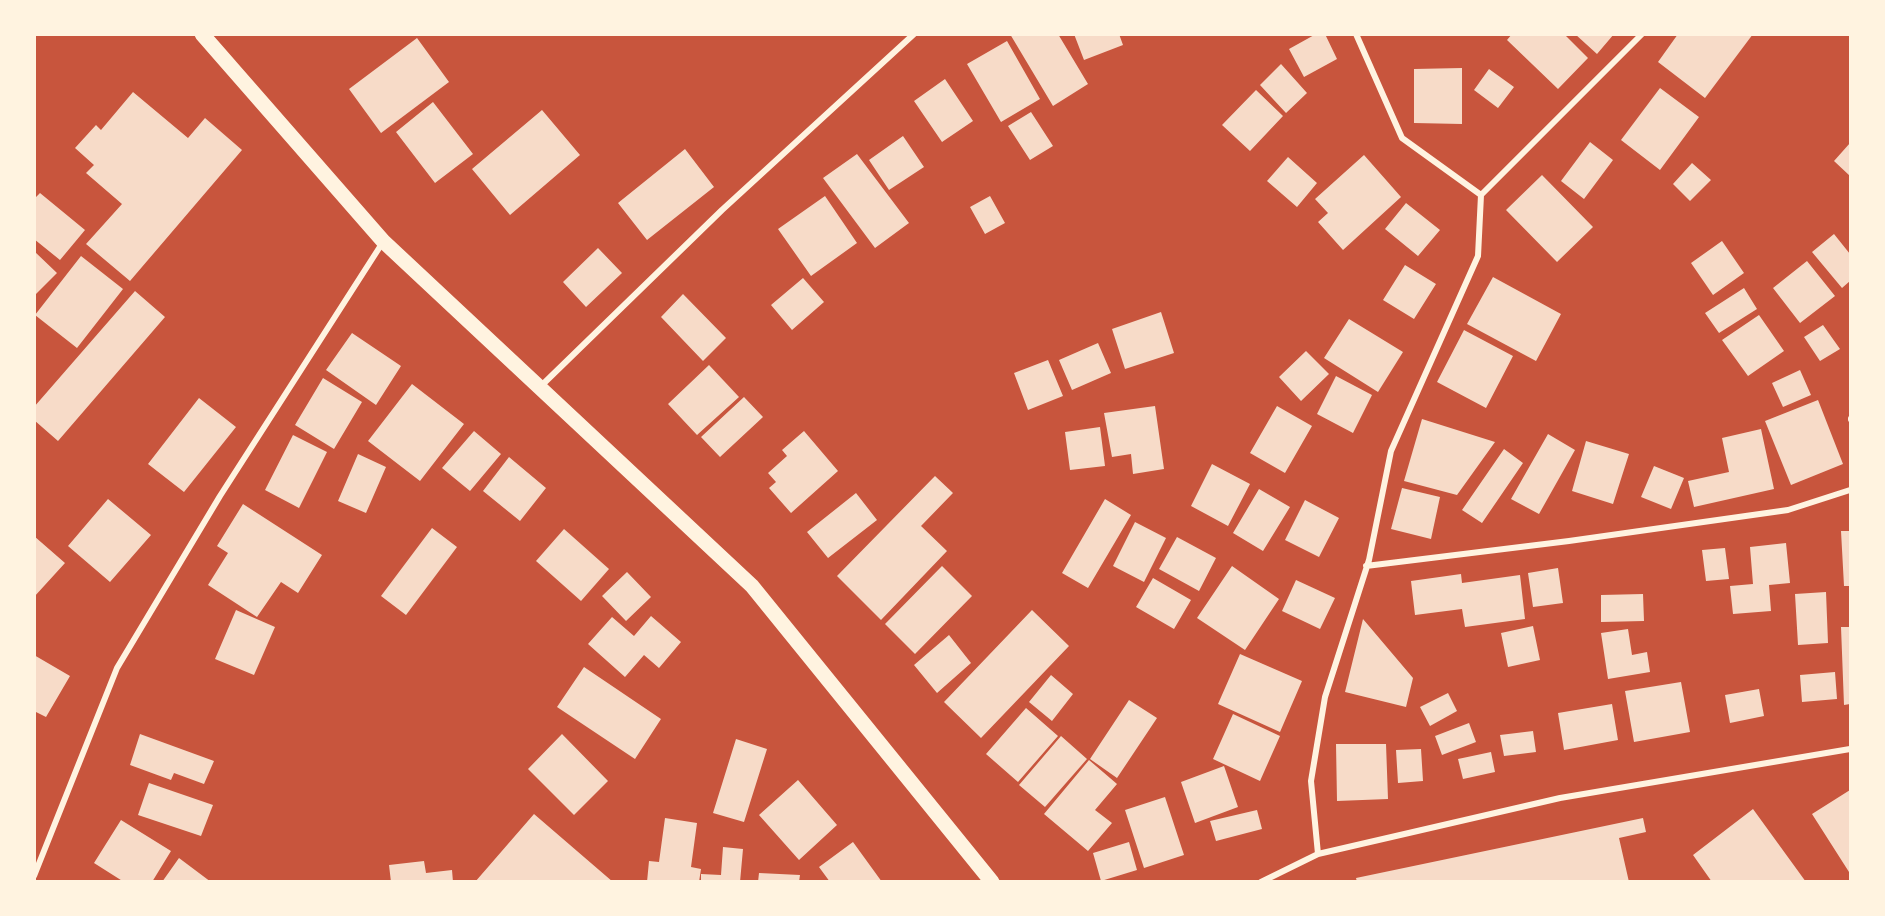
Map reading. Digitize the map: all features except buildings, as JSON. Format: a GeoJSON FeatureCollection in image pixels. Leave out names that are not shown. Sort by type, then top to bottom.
{"type":"FeatureCollection","features":[{"type":"Feature","properties":{"kind":"main road"},"geometry":{"type":"LineString","coordinates":[[202,34],[383,241],[541,386],[752,586],[992,882]]}},
{"type":"Feature","properties":{"kind":"street"},"geometry":{"type":"LineString","coordinates":[[541,386],[730,202],[914,34]]}},
{"type":"Feature","properties":{"kind":"street"},"geometry":{"type":"LineString","coordinates":[[1356,34],[1402,138],[1481,195]]}},
{"type":"Feature","properties":{"kind":"street"},"geometry":{"type":"LineString","coordinates":[[1318,854],[1311,781],[1325,697],[1366,566],[1391,451],[1478,256],[1481,195],[1642,34]]}},
{"type":"Feature","properties":{"kind":"street"},"geometry":{"type":"LineString","coordinates":[[34,876],[117,668],[220,496],[383,241]]}},
{"type":"Feature","properties":{"kind":"street"},"geometry":{"type":"LineString","coordinates":[[1366,566],[1569,541],[1788,510],[1851,490]]}},
{"type":"Feature","properties":{"kind":"street"},"geometry":{"type":"LineString","coordinates":[[1261,882],[1318,854],[1560,798],[1851,749]]}}]}
